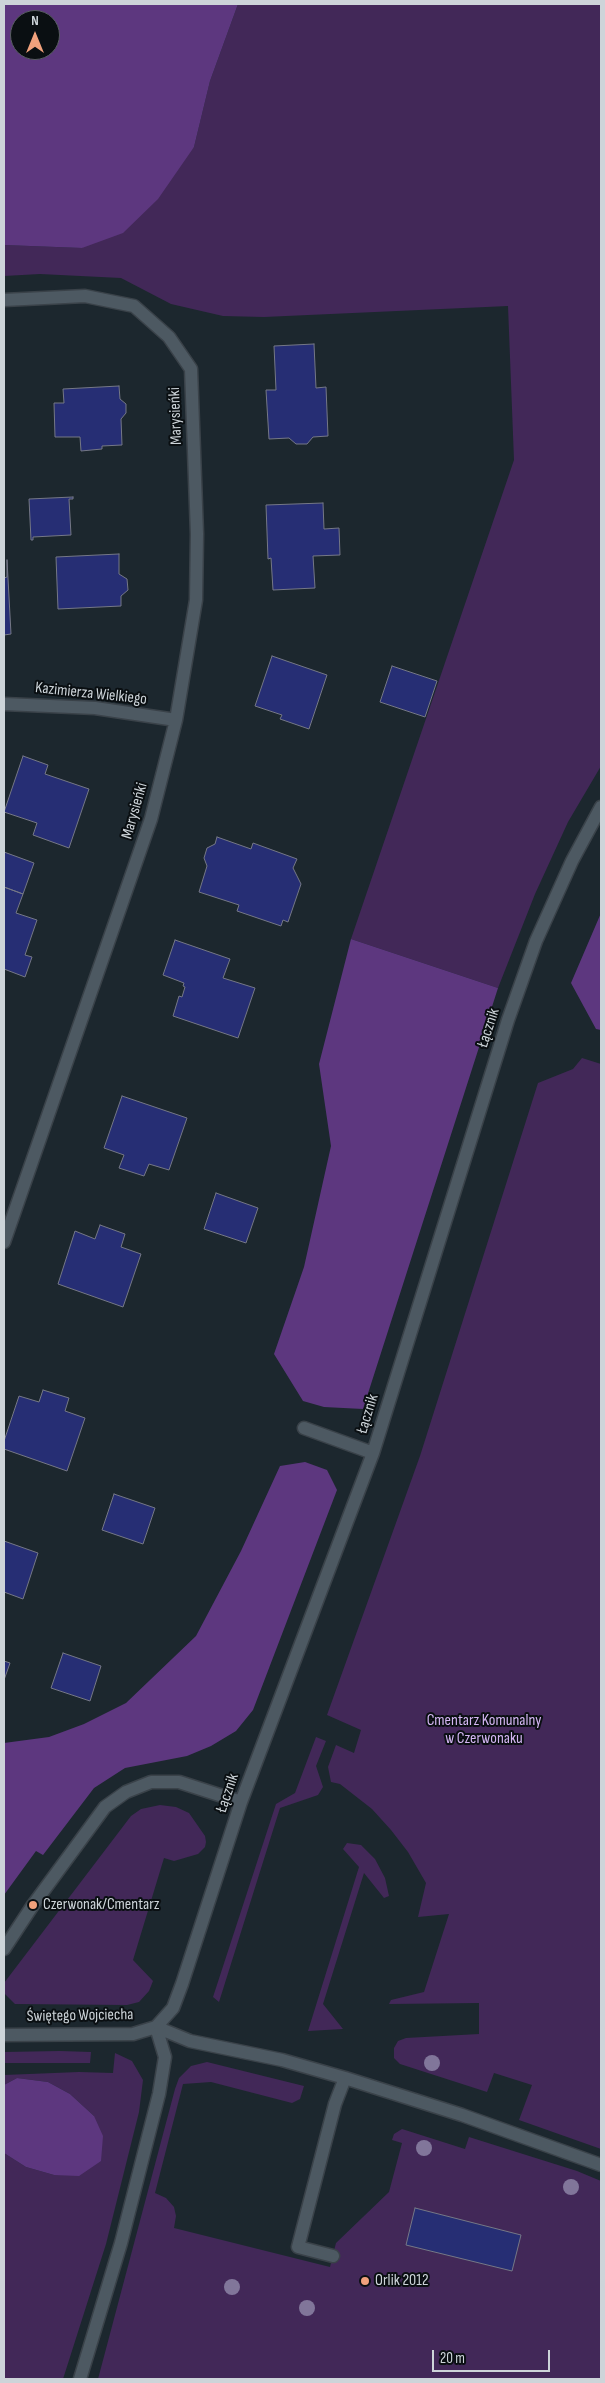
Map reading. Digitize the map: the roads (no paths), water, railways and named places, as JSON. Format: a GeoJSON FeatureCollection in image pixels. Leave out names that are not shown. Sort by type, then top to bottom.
{"type":"FeatureCollection","features":[{"type":"Feature","properties":{"kind":"street","name":"Marysieńki"},"geometry":{"type":"LineString","coordinates":[[4,300],[85,296],[134,306],[169,337],[191,369],[197,534],[196,600],[176,720],[151,819],[4,1242]]}},
{"type":"Feature","properties":{"kind":"street","name":"Kazimierza Wielkiego"},"geometry":{"type":"LineString","coordinates":[[4,704],[95,708],[176,720]]}},
{"type":"Feature","properties":{"kind":"street","name":"Łącznik"},"geometry":{"type":"LineString","coordinates":[[156,2027],[173,2008],[241,1802],[373,1452],[508,1020],[536,941],[572,862],[601,807]]}},
{"type":"Feature","properties":{"kind":"street"},"geometry":{"type":"LineString","coordinates":[[304,1428],[373,1452]]}},
{"type":"Feature","properties":{"kind":"street"},"geometry":{"type":"LineString","coordinates":[[4,1950],[33,1905],[105,1807],[126,1792],[151,1782],[179,1782],[241,1802]]}},
{"type":"Feature","properties":{"kind":"street"},"geometry":{"type":"LineString","coordinates":[[156,2027],[190,2041],[274,2058],[345,2078],[471,2118],[601,2165]]}},
{"type":"Feature","properties":{"kind":"street"},"geometry":{"type":"LineString","coordinates":[[80,2379],[121,2243],[159,2094],[165,2057],[156,2027]]}},
{"type":"Feature","properties":{"kind":"street","name":"Świętego Wojciecha"},"geometry":{"type":"LineString","coordinates":[[4,2035],[133,2034],[156,2027]]}},
{"type":"Feature","properties":{"kind":"street"},"geometry":{"type":"LineString","coordinates":[[333,2256],[298,2247],[335,2104],[345,2078]]}},
{"type":"Feature","properties":{"kind":"place","name":"Czerwonak/Cmentarz"},"geometry":{"type":"Point","coordinates":[33,1905]}},
{"type":"Feature","properties":{"kind":"place","name":"Orlik 2012"},"geometry":{"type":"Point","coordinates":[365,2281]}},
{"type":"Feature","properties":{"kind":"park label","name":"Cmentarz Komunalny w Czerwonaku"},"geometry":{"type":"Point","coordinates":[484,1730]}}]}
